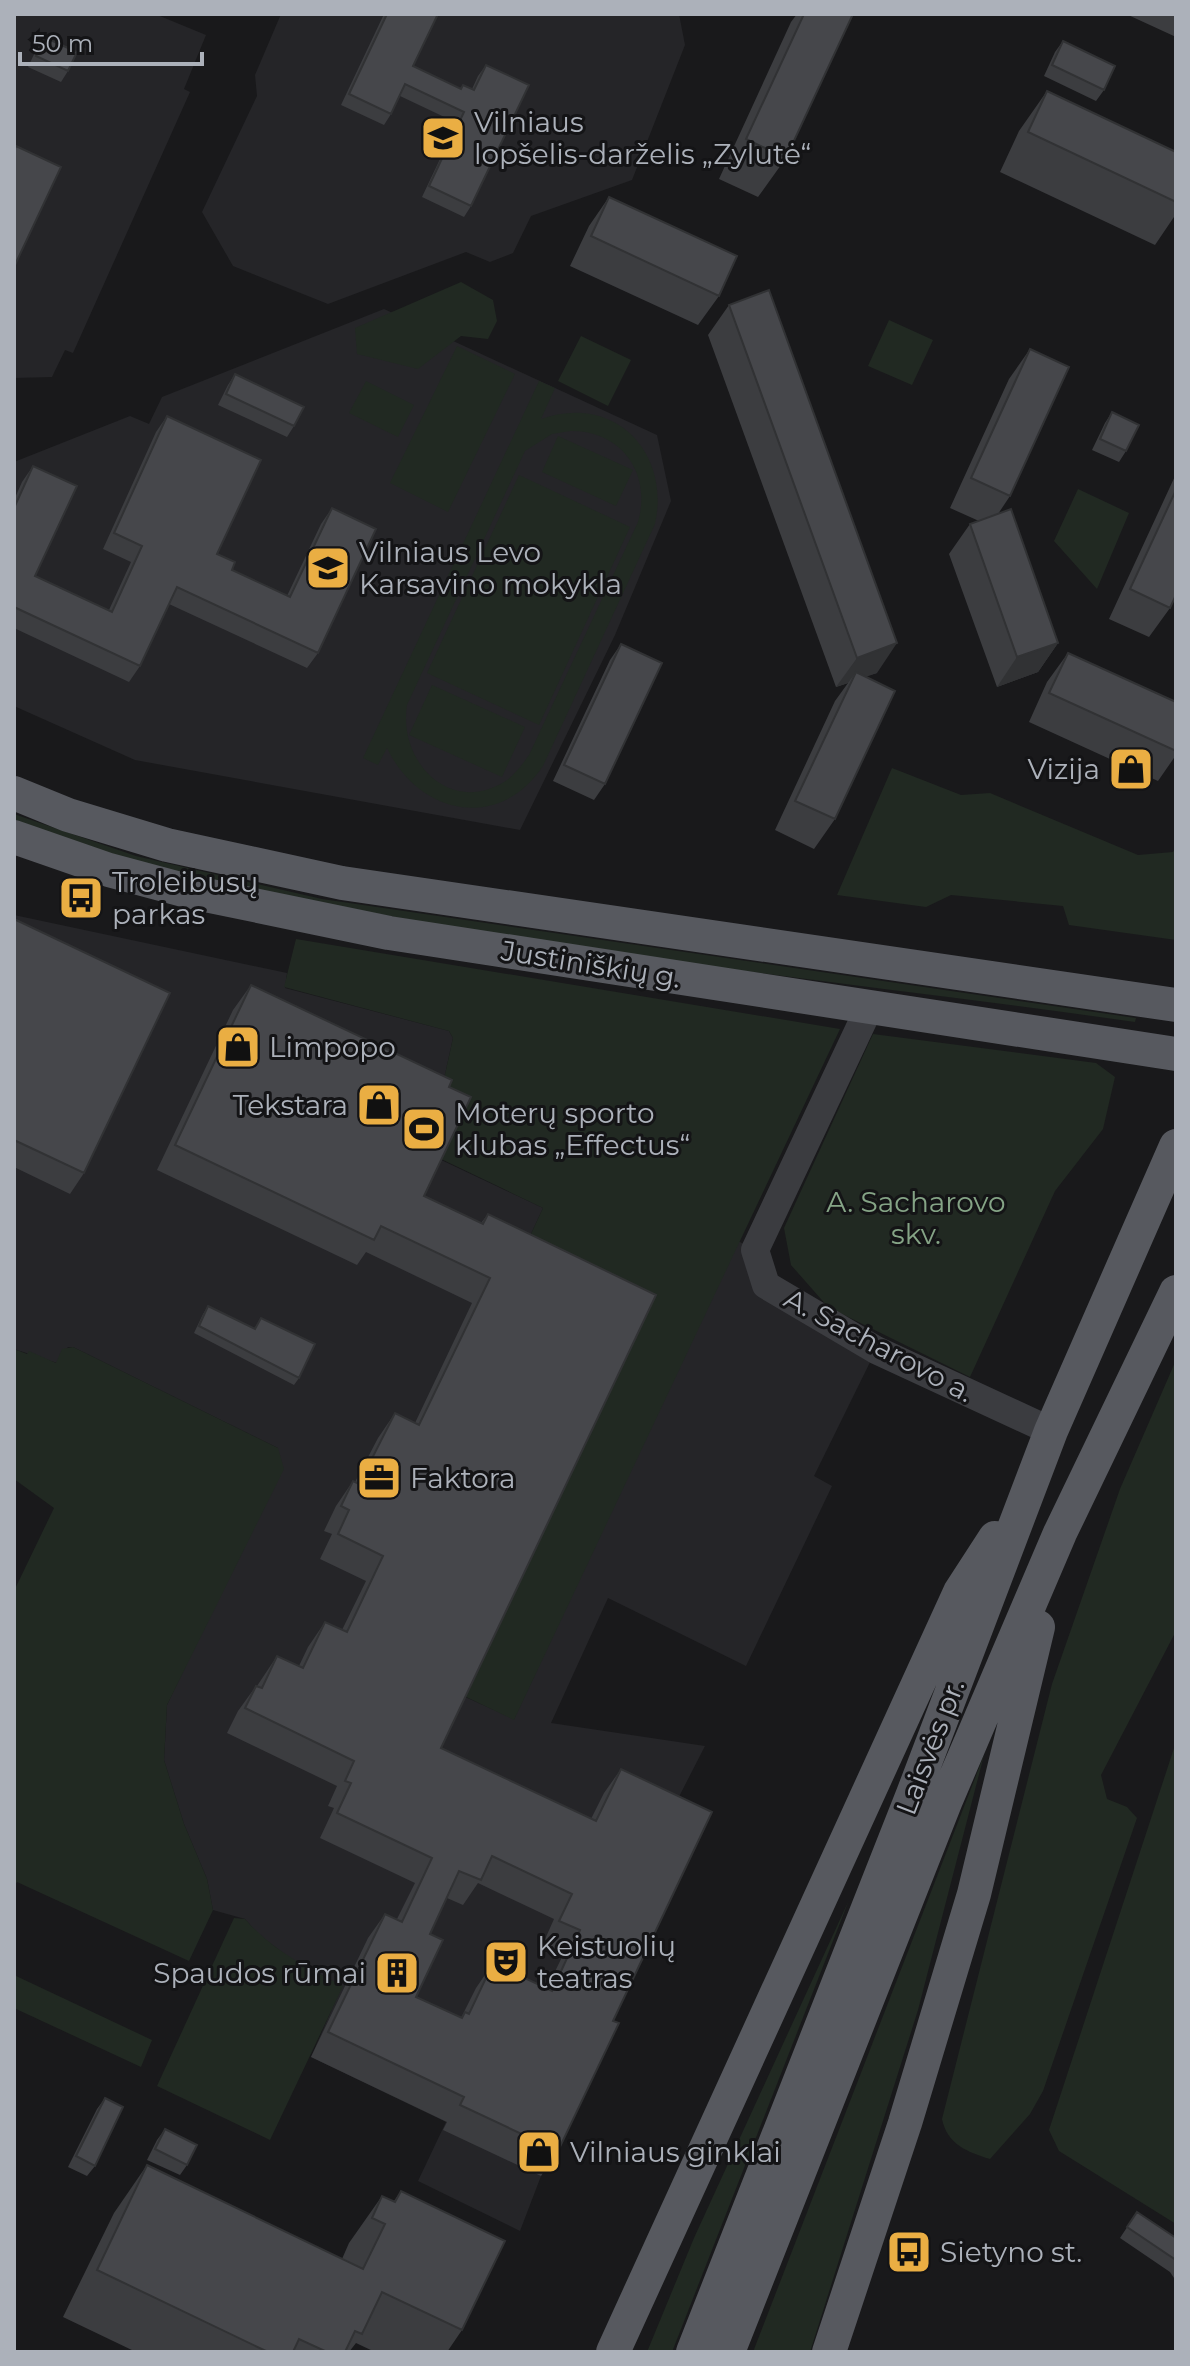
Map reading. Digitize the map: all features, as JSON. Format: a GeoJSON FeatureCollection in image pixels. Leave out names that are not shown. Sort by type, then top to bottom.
{"type":"FeatureCollection","features":[{"type":"Feature","properties":{"kind":"main road","name":"Justiniškių g."},"geometry":{"type":"LineString","coordinates":[[14,793],[68,815],[167,845],[342,883],[1176,1005]]}},
{"type":"Feature","properties":{"kind":"main road","name":"Justiniškių g."},"geometry":{"type":"LineString","coordinates":[[14,837],[109,870],[287,913],[389,933],[1176,1054]]}},
{"type":"Feature","properties":{"kind":"main road","name":"Laisvės pr."},"geometry":{"type":"LineString","coordinates":[[693,2352],[1051,1431],[1176,1146]]}},
{"type":"Feature","properties":{"kind":"main road","name":"Laisvės pr."},"geometry":{"type":"LineString","coordinates":[[728,2352],[808,2156],[946,1800],[1060,1533],[1176,1292]]}},
{"type":"Feature","properties":{"kind":"main road"},"geometry":{"type":"LineString","coordinates":[[613,2352],[960,1592],[1032,1483]]}},
{"type":"Feature","properties":{"kind":"main road","name":"Laisvės pr."},"geometry":{"type":"LineString","coordinates":[[829,2352],[905,2123],[974,1894],[1060,1533]]}},
{"type":"Feature","properties":{"kind":"street","name":"A. Sacharovo a."},"geometry":{"type":"LineString","coordinates":[[869,1008],[755,1250],[766,1285],[876,1350],[1051,1431]]}},
{"type":"Feature","properties":{"kind":"shaded area"},"geometry":{"type":"Polygon","coordinates":[[[14,14],[155,14],[206,35],[184,89],[190,92],[73,353],[65,350],[52,377],[14,378],[14,14]]]}},
{"type":"Feature","properties":{"kind":"shaded area","name":"Vilniaus lopšelis-darželis „Zylutė“"},"geometry":{"type":"Polygon","coordinates":[[[281,14],[679,14],[685,45],[632,180],[531,216],[513,253],[490,262],[466,252],[328,304],[233,266],[202,212],[257,96],[255,75],[281,14]]]}},
{"type":"Feature","properties":{"kind":"shaded area","name":"Vilniaus Levo Karsavino mokykla"},"geometry":{"type":"Polygon","coordinates":[[[384,309],[657,435],[671,501],[615,635],[520,830],[135,760],[14,706],[14,462],[130,416],[149,424],[162,397],[384,309]]]}},
{"type":"Feature","properties":{"kind":"shaded area"},"geometry":{"type":"Polygon","coordinates":[[[14,915],[287,973],[285,988],[449,1031],[453,1038],[442,1088],[437,1158],[543,1208],[518,1262],[461,1695],[514,1719],[738,1241],[755,1250],[767,1286],[876,1350],[814,1476],[832,1486],[746,1666],[608,1598],[551,1723],[705,1746],[666,1822],[596,2045],[601,2048],[541,2176],[520,2231],[418,2181],[446,2122],[311,2057],[342,1986],[291,1959],[258,1934],[245,1919],[213,1910],[207,1879],[184,1824],[164,1760],[167,1705],[196,1644],[278,1448],[73,1347],[68,1347],[57,1363],[14,1349],[14,915]]]}},
{"type":"Feature","properties":{"kind":"green space"},"geometry":{"type":"Polygon","coordinates":[[[461,282],[493,300],[497,321],[488,339],[461,336],[418,369],[357,354],[355,328],[461,282]]]}},
{"type":"Feature","properties":{"kind":"green space"},"geometry":{"type":"Polygon","coordinates":[[[889,320],[933,340],[912,385],[868,366],[889,320]]]}},
{"type":"Feature","properties":{"kind":"green space"},"geometry":{"type":"Polygon","coordinates":[[[581,336],[631,360],[608,406],[558,381],[581,336]]]}},
{"type":"Feature","properties":{"kind":"green space"},"geometry":{"type":"Polygon","coordinates":[[[457,346],[515,374],[448,512],[390,483],[457,346]]]}},
{"type":"Feature","properties":{"kind":"green space"},"geometry":{"type":"Polygon","coordinates":[[[366,381],[414,405],[398,437],[349,413],[366,381]]]}},
{"type":"Feature","properties":{"kind":"green space"},"geometry":{"type":"Polygon","coordinates":[[[539,381],[555,388],[541,419],[568,413],[592,414],[613,422],[631,435],[645,452],[654,474],[658,498],[655,524],[543,766],[525,787],[505,800],[483,807],[460,807],[439,801],[419,788],[401,771],[387,748],[378,765],[363,758],[539,381]],[[570,431],[552,434],[525,451],[407,705],[406,726],[419,763],[447,787],[465,792],[484,791],[508,780],[529,755],[638,522],[641,504],[636,471],[618,446],[588,433],[570,431]]]}},
{"type":"Feature","properties":{"kind":"green space"},"geometry":{"type":"Polygon","coordinates":[[[558,436],[633,470],[616,506],[542,472],[558,436]]]}},
{"type":"Feature","properties":{"kind":"green space"},"geometry":{"type":"Polygon","coordinates":[[[519,475],[630,527],[539,725],[427,673],[519,475]]]}},
{"type":"Feature","properties":{"kind":"green space"},"geometry":{"type":"Polygon","coordinates":[[[1078,489],[1129,513],[1097,589],[1054,541],[1078,489]]]}},
{"type":"Feature","properties":{"kind":"green space"},"geometry":{"type":"Polygon","coordinates":[[[432,685],[525,727],[502,777],[409,735],[432,685]]]}},
{"type":"Feature","properties":{"kind":"green space"},"geometry":{"type":"Polygon","coordinates":[[[892,768],[961,795],[990,793],[1138,855],[1173,852],[1176,846],[1176,940],[1069,925],[1063,906],[951,895],[926,907],[837,895],[892,768]]]}},
{"type":"Feature","properties":{"kind":"green space"},"geometry":{"type":"Polygon","coordinates":[[[14,814],[136,856],[322,899],[1136,1018],[1135,1022],[743,971],[450,927],[157,868],[14,821],[14,814]]]}},
{"type":"Feature","properties":{"kind":"green space"},"geometry":{"type":"Polygon","coordinates":[[[296,939],[840,1029],[514,1720],[460,1694],[518,1262],[543,1208],[437,1157],[442,1088],[453,1038],[449,1031],[284,987],[296,939]]]}},
{"type":"Feature","properties":{"kind":"green space","name":"A. Sacharovo skv."},"geometry":{"type":"Polygon","coordinates":[[[873,1034],[1096,1063],[1115,1077],[1103,1129],[1055,1191],[970,1377],[828,1307],[791,1265],[784,1228],[873,1034]]]}},
{"type":"Feature","properties":{"kind":"green space"},"geometry":{"type":"Polygon","coordinates":[[[73,1347],[278,1448],[284,1469],[167,1705],[164,1760],[184,1824],[207,1879],[213,1910],[189,1961],[17,1882],[14,1887],[14,1591],[54,1508],[14,1479],[14,1349],[27,1354],[29,1351],[56,1363],[62,1349],[73,1347]]]}},
{"type":"Feature","properties":{"kind":"green space"},"geometry":{"type":"Polygon","coordinates":[[[1176,1360],[1176,1631],[1101,1775],[1107,1799],[1127,1807],[1137,1818],[1043,2091],[1030,2114],[990,2159],[953,2141],[942,2119],[1052,1684],[1120,1489],[1176,1360]]]}},
{"type":"Feature","properties":{"kind":"green space"},"geometry":{"type":"Polygon","coordinates":[[[1176,1742],[1176,2224],[1059,2151],[1049,2130],[1176,1742]]]}},
{"type":"Feature","properties":{"kind":"green space"},"geometry":{"type":"Polygon","coordinates":[[[984,1755],[918,2010],[810,2352],[753,2352],[984,1755]]]}},
{"type":"Feature","properties":{"kind":"green space"},"geometry":{"type":"Polygon","coordinates":[[[849,1900],[672,2352],[647,2352],[694,2238],[849,1900]]]}},
{"type":"Feature","properties":{"kind":"green space"},"geometry":{"type":"Polygon","coordinates":[[[234,1918],[245,1919],[278,1949],[343,1986],[270,2140],[157,2086],[234,1918]]]}},
{"type":"Feature","properties":{"kind":"green space"},"geometry":{"type":"Polygon","coordinates":[[[14,1975],[152,2040],[141,2067],[14,2008],[14,1975]]]}},
{"type":"Feature","properties":{"kind":"building"},"geometry":{"type":"Polygon","coordinates":[[[387,14],[438,14],[413,66],[461,89],[463,85],[474,90],[486,65],[529,85],[471,206],[429,186],[464,112],[405,84],[391,114],[349,94],[387,14]]]}},
{"type":"Feature","properties":{"kind":"building"},"geometry":{"type":"Polygon","coordinates":[[[804,14],[853,14],[786,158],[746,139],[804,14]]]}},
{"type":"Feature","properties":{"kind":"building"},"geometry":{"type":"Polygon","coordinates":[[[44,37],[77,52],[68,71],[36,56],[44,37]]]}},
{"type":"Feature","properties":{"kind":"building"},"geometry":{"type":"Polygon","coordinates":[[[1063,41],[1115,66],[1104,90],[1052,65],[1063,41]]]}},
{"type":"Feature","properties":{"kind":"building"},"geometry":{"type":"Polygon","coordinates":[[[1047,91],[1176,152],[1176,202],[1028,132],[1047,91]]]}},
{"type":"Feature","properties":{"kind":"building"},"geometry":{"type":"Polygon","coordinates":[[[16,146],[61,167],[14,267],[14,151],[16,146]]]}},
{"type":"Feature","properties":{"kind":"building"},"geometry":{"type":"Polygon","coordinates":[[[609,197],[737,256],[719,296],[591,236],[609,197]]]}},
{"type":"Feature","properties":{"kind":"building"},"geometry":{"type":"Polygon","coordinates":[[[769,290],[897,643],[857,658],[729,305],[769,290]]]}},
{"type":"Feature","properties":{"kind":"building"},"geometry":{"type":"Polygon","coordinates":[[[1030,349],[1069,367],[1010,496],[971,478],[1030,349]]]}},
{"type":"Feature","properties":{"kind":"building"},"geometry":{"type":"Polygon","coordinates":[[[235,374],[304,407],[294,426],[226,394],[235,374]]]}},
{"type":"Feature","properties":{"kind":"building"},"geometry":{"type":"Polygon","coordinates":[[[1112,412],[1139,425],[1126,451],[1100,439],[1112,412]]]}},
{"type":"Feature","properties":{"kind":"building"},"geometry":{"type":"Polygon","coordinates":[[[167,416],[261,460],[217,554],[235,562],[232,570],[290,597],[332,508],[376,529],[318,653],[177,587],[140,666],[14,607],[14,508],[33,466],[77,486],[35,576],[112,612],[142,546],[114,533],[167,416]]]}},
{"type":"Feature","properties":{"kind":"building"},"geometry":{"type":"Polygon","coordinates":[[[1176,490],[1176,595],[1170,608],[1130,589],[1176,490]]]}},
{"type":"Feature","properties":{"kind":"building"},"geometry":{"type":"Polygon","coordinates":[[[1011,509],[1058,643],[1017,657],[970,524],[1011,509]]]}},
{"type":"Feature","properties":{"kind":"building"},"geometry":{"type":"Polygon","coordinates":[[[621,644],[662,663],[605,784],[564,765],[621,644]]]}},
{"type":"Feature","properties":{"kind":"building"},"geometry":{"type":"Polygon","coordinates":[[[1068,653],[1176,702],[1176,751],[1049,693],[1068,653]]]}},
{"type":"Feature","properties":{"kind":"building"},"geometry":{"type":"Polygon","coordinates":[[[856,672],[895,691],[835,819],[795,801],[856,672]]]}},
{"type":"Feature","properties":{"kind":"building"},"geometry":{"type":"Polygon","coordinates":[[[14,919],[170,993],[84,1173],[14,1140],[14,919]]]}},
{"type":"Feature","properties":{"kind":"building"},"geometry":{"type":"Polygon","coordinates":[[[251,985],[452,1080],[449,1087],[471,1097],[424,1196],[483,1224],[488,1214],[656,1295],[441,1748],[596,1821],[621,1769],[712,1812],[613,2021],[619,2023],[558,2151],[460,2105],[464,2097],[328,2032],[385,1914],[402,1922],[432,1858],[337,1813],[351,1783],[345,1781],[354,1761],[245,1708],[256,1686],[262,1688],[277,1656],[303,1668],[325,1622],[347,1632],[383,1556],[338,1534],[349,1510],[341,1506],[353,1481],[359,1484],[395,1413],[419,1425],[490,1278],[381,1226],[374,1240],[175,1145],[251,985]],[[492,1856],[481,1880],[459,1871],[430,1934],[443,1940],[416,1997],[462,2018],[465,2012],[469,2014],[493,1963],[552,1991],[580,1930],[559,1921],[572,1894],[492,1856]]]}},
{"type":"Feature","properties":{"kind":"building"},"geometry":{"type":"Polygon","coordinates":[[[208,1306],[255,1329],[261,1318],[315,1344],[299,1378],[199,1326],[208,1306]]]}},
{"type":"Feature","properties":{"kind":"building"},"geometry":{"type":"Polygon","coordinates":[[[105,2098],[123,2107],[95,2166],[76,2156],[105,2098]]]}},
{"type":"Feature","properties":{"kind":"building"},"geometry":{"type":"Polygon","coordinates":[[[165,2129],[197,2145],[187,2165],[155,2149],[165,2129]]]}},
{"type":"Feature","properties":{"kind":"building"},"geometry":{"type":"Polygon","coordinates":[[[147,2165],[363,2269],[385,2224],[372,2218],[382,2196],[395,2202],[401,2191],[505,2241],[462,2330],[382,2292],[362,2334],[355,2331],[345,2352],[327,2352],[299,2339],[293,2352],[268,2352],[97,2270],[147,2165]]]}},
{"type":"Feature","properties":{"kind":"building"},"geometry":{"type":"Polygon","coordinates":[[[1137,2212],[1176,2238],[1176,2260],[1127,2227],[1137,2212]]]}},
{"type":"Feature","properties":{"kind":"place","name":"Vilniaus lopšelis-darželis „Zylutė“"},"geometry":{"type":"Point","coordinates":[443,138]}},
{"type":"Feature","properties":{"kind":"place","name":"Vilniaus Levo Karsavino mokykla"},"geometry":{"type":"Point","coordinates":[328,568]}},
{"type":"Feature","properties":{"kind":"place","name":"Vizija"},"geometry":{"type":"Point","coordinates":[1131,769]}},
{"type":"Feature","properties":{"kind":"place","name":"Troleibusų parkas"},"geometry":{"type":"Point","coordinates":[81,898]}},
{"type":"Feature","properties":{"kind":"place","name":"Limpopo"},"geometry":{"type":"Point","coordinates":[238,1047]}},
{"type":"Feature","properties":{"kind":"place","name":"Tekstara"},"geometry":{"type":"Point","coordinates":[379,1105]}},
{"type":"Feature","properties":{"kind":"place","name":"Moterų sporto klubas „Effectus“"},"geometry":{"type":"Point","coordinates":[424,1129]}},
{"type":"Feature","properties":{"kind":"place","name":"Faktora"},"geometry":{"type":"Point","coordinates":[379,1478]}},
{"type":"Feature","properties":{"kind":"place","name":"Keistuolių teatras"},"geometry":{"type":"Point","coordinates":[506,1962]}},
{"type":"Feature","properties":{"kind":"place","name":"Spaudos rūmai"},"geometry":{"type":"Point","coordinates":[397,1973]}},
{"type":"Feature","properties":{"kind":"place","name":"Vilniaus ginklai"},"geometry":{"type":"Point","coordinates":[539,2152]}},
{"type":"Feature","properties":{"kind":"place","name":"Sietyno st."},"geometry":{"type":"Point","coordinates":[909,2252]}}]}
